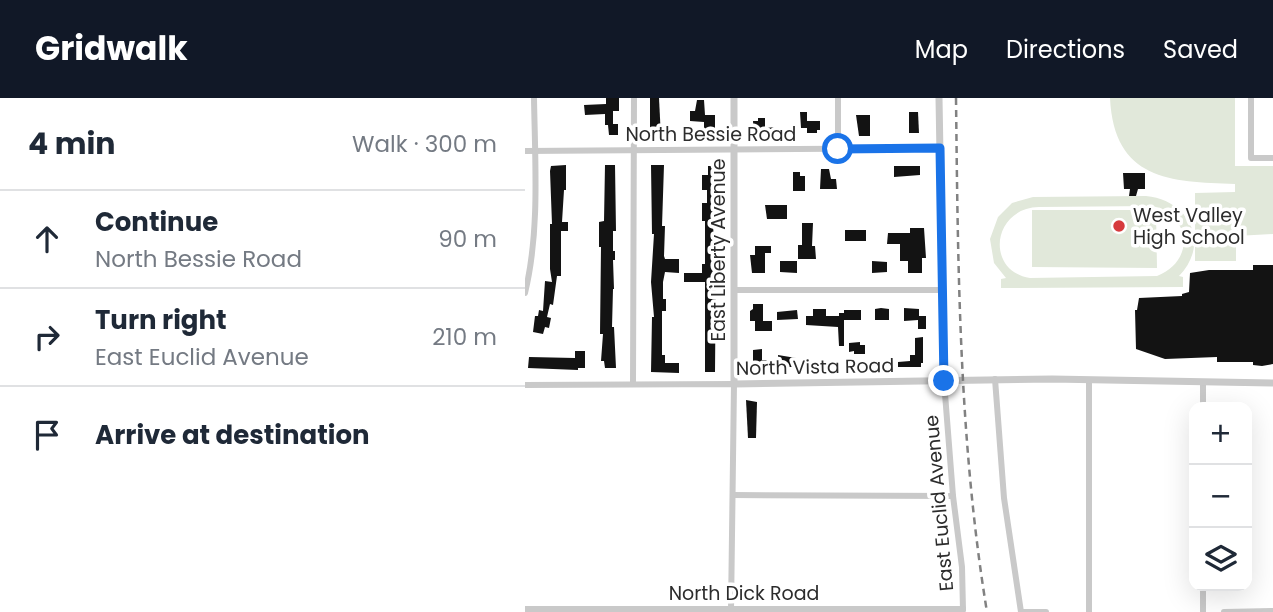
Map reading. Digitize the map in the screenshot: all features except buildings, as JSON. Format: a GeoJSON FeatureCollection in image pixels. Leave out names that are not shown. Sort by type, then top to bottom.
{"type":"FeatureCollection","features":[{"type":"Feature","properties":{"kind":"street"},"geometry":{"type":"LineString","coordinates":[[525,293],[532,254],[534,98]]}},
{"type":"Feature","properties":{"kind":"street"},"geometry":{"type":"LineString","coordinates":[[633,384],[634,98]]}},
{"type":"Feature","properties":{"kind":"street","name":"East Liberty Avenue"},"geometry":{"type":"LineString","coordinates":[[731,610],[734,98]]}},
{"type":"Feature","properties":{"kind":"street"},"geometry":{"type":"LineString","coordinates":[[838,98],[838,149]]}},
{"type":"Feature","properties":{"kind":"street","name":"East Euclid Avenue"},"geometry":{"type":"LineString","coordinates":[[939,98],[944,381],[953,496],[962,567],[963,610]]}},
{"type":"Feature","properties":{"kind":"street"},"geometry":{"type":"LineString","coordinates":[[1251,98],[1251,158],[1273,158]]}},
{"type":"Feature","properties":{"kind":"street","name":"North Bessie Road"},"geometry":{"type":"LineString","coordinates":[[525,150],[940,148]]}},
{"type":"Feature","properties":{"kind":"street"},"geometry":{"type":"LineString","coordinates":[[734,290],[942,290]]}},
{"type":"Feature","properties":{"kind":"street"},"geometry":{"type":"LineString","coordinates":[[995,379],[1004,498],[1021,612],[1046,612]]}},
{"type":"Feature","properties":{"kind":"street","name":"North Vista Road"},"geometry":{"type":"LineString","coordinates":[[525,385],[995,379],[1273,383]]}},
{"type":"Feature","properties":{"kind":"street"},"geometry":{"type":"LineString","coordinates":[[1089,380],[1089,612]]}},
{"type":"Feature","properties":{"kind":"street"},"geometry":{"type":"LineString","coordinates":[[1203,383],[1203,402]]}},
{"type":"Feature","properties":{"kind":"street"},"geometry":{"type":"LineString","coordinates":[[733,495],[953,496]]}},
{"type":"Feature","properties":{"kind":"street"},"geometry":{"type":"LineString","coordinates":[[1203,591],[1203,612]]}},
{"type":"Feature","properties":{"kind":"street","name":"North Dick Road"},"geometry":{"type":"LineString","coordinates":[[525,609],[963,610]]}},
{"type":"Feature","properties":{"kind":"street"},"geometry":{"type":"LineString","coordinates":[[1224,612],[1273,611]]}},
{"type":"Feature","properties":{"kind":"shaded area"},"geometry":{"type":"Polygon","coordinates":[[[1110,98],[1235,98],[1235,166],[1273,166],[1273,234],[1236,236],[1236,261],[1195,261],[1195,193],[1235,192],[1235,184],[1168,178],[1134,161],[1122,146],[1114,125],[1110,98]]]}},
{"type":"Feature","properties":{"kind":"shaded area"},"geometry":{"type":"Polygon","coordinates":[[[1146,196],[1161,199],[1174,206],[1184,214],[1194,237],[1189,263],[1179,276],[1183,277],[1183,287],[1001,288],[1001,279],[1006,278],[994,263],[990,239],[998,217],[1012,203],[1033,197],[1146,196]],[[1152,206],[1039,207],[1023,210],[1011,218],[1004,228],[1000,240],[1001,253],[1006,264],[1016,273],[1030,278],[1157,276],[1178,260],[1183,250],[1181,229],[1175,219],[1152,206]]]}},
{"type":"Feature","properties":{"kind":"shaded area"},"geometry":{"type":"Polygon","coordinates":[[[1032,210],[1156,210],[1157,268],[1032,267],[1032,210]]]}},
{"type":"Feature","properties":{"kind":"railway"},"geometry":{"type":"LineString","coordinates":[[956,98],[959,291],[965,420],[987,612]]}},
{"type":"Feature","properties":{"kind":"place","name":"West Valley High School"},"geometry":{"type":"Point","coordinates":[1119,226]}},
{"type":"Feature","properties":{"kind":"route"},"geometry":{"type":"LineString","coordinates":[[838,149],[940,148],[944,381]]}}]}
